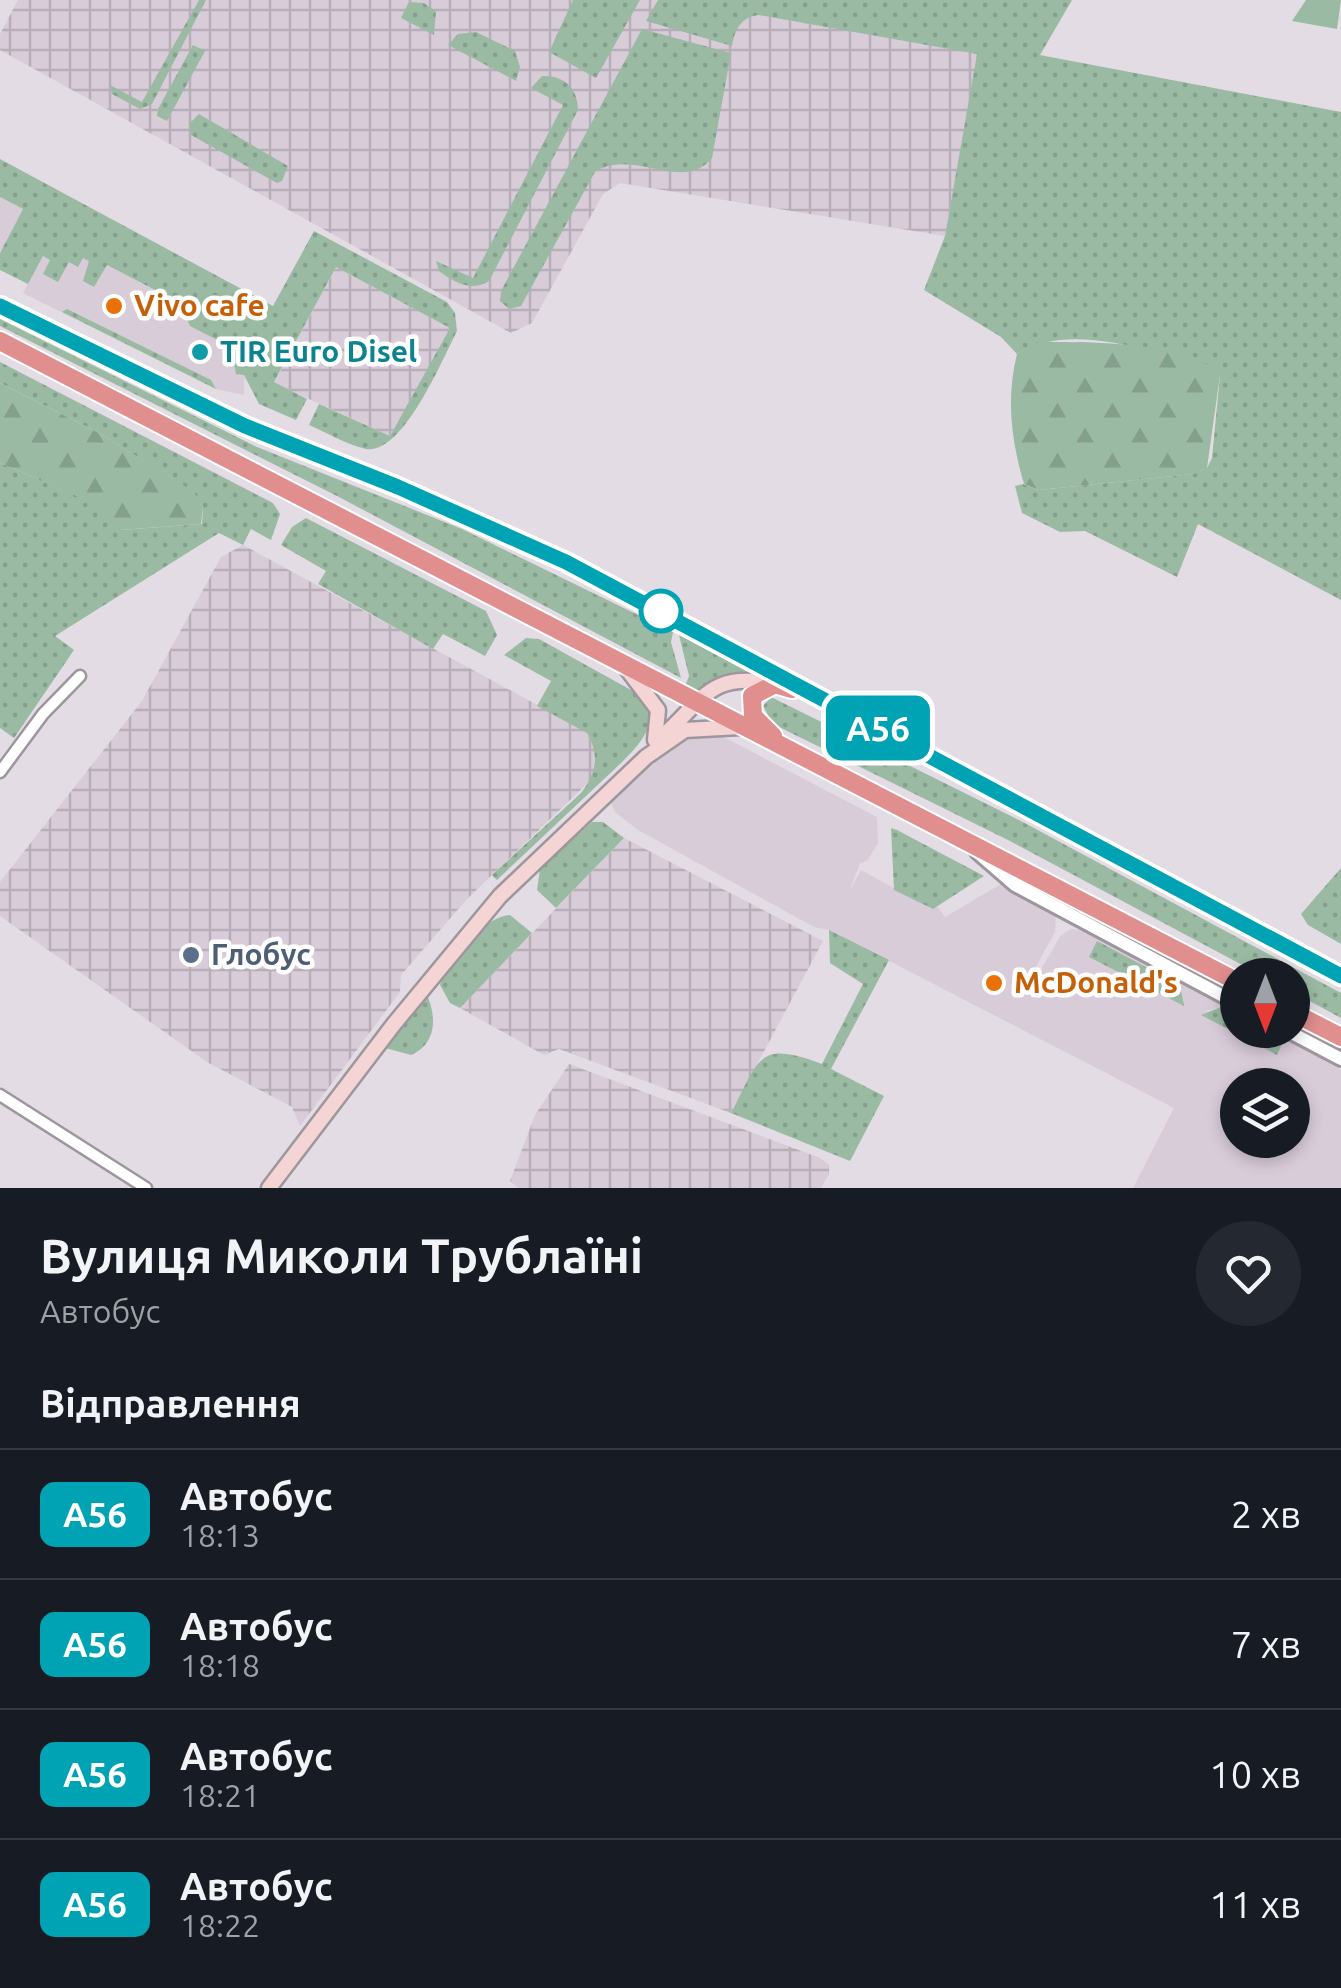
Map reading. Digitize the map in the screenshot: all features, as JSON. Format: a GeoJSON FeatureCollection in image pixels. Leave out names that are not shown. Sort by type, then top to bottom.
{"type":"FeatureCollection","features":[{"type":"Feature","properties":{"kind":"highway"},"geometry":{"type":"LineString","coordinates":[[0,306],[245,426],[398,487],[566,562],[1341,976]]}},
{"type":"Feature","properties":{"kind":"highway"},"geometry":{"type":"LineString","coordinates":[[0,341],[1220,972]]}},
{"type":"Feature","properties":{"kind":"highway"},"geometry":{"type":"LineString","coordinates":[[784,747],[749,707],[757,690],[775,684],[817,696]]}},
{"type":"Feature","properties":{"kind":"highway"},"geometry":{"type":"LineString","coordinates":[[1310,1021],[1341,1037]]}},
{"type":"Feature","properties":{"kind":"main road"},"geometry":{"type":"LineString","coordinates":[[623,664],[658,710],[650,751]]}},
{"type":"Feature","properties":{"kind":"main road"},"geometry":{"type":"LineString","coordinates":[[268,1188],[472,926],[709,690],[733,679],[775,684]]}},
{"type":"Feature","properties":{"kind":"main road"},"geometry":{"type":"LineString","coordinates":[[650,751],[696,726],[746,728]]}},
{"type":"Feature","properties":{"kind":"street"},"geometry":{"type":"LineString","coordinates":[[0,772],[43,714],[80,676]]}},
{"type":"Feature","properties":{"kind":"street"},"geometry":{"type":"LineString","coordinates":[[956,833],[1015,886],[1220,994]]}},
{"type":"Feature","properties":{"kind":"street"},"geometry":{"type":"LineString","coordinates":[[1310,1043],[1341,1059]]}},
{"type":"Feature","properties":{"kind":"street"},"geometry":{"type":"LineString","coordinates":[[0,1096],[146,1188]]}},
{"type":"Feature","properties":{"kind":"shaded area"},"geometry":{"type":"Polygon","coordinates":[[[18,0],[741,0],[980,44],[945,236],[620,183],[603,194],[532,323],[511,333],[0,50],[0,34],[18,0]]]}},
{"type":"Feature","properties":{"kind":"shaded area"},"geometry":{"type":"Polygon","coordinates":[[[0,197],[23,209],[0,253],[0,197]]]}},
{"type":"Feature","properties":{"kind":"shaded area"},"geometry":{"type":"Polygon","coordinates":[[[64,242],[245,338],[244,395],[216,389],[23,293],[50,243],[64,242]]]}},
{"type":"Feature","properties":{"kind":"shaded area"},"geometry":{"type":"Polygon","coordinates":[[[336,267],[451,328],[390,436],[274,383],[336,267]]]}},
{"type":"Feature","properties":{"kind":"shaded area"},"geometry":{"type":"Polygon","coordinates":[[[243,545],[587,732],[595,749],[593,778],[467,899],[401,975],[400,992],[300,1126],[292,1107],[207,1062],[0,916],[0,882],[142,701],[221,557],[243,545]]]}},
{"type":"Feature","properties":{"kind":"shaded area"},"geometry":{"type":"Polygon","coordinates":[[[712,731],[877,817],[878,843],[867,861],[860,863],[849,892],[861,870],[932,909],[937,906],[945,917],[1001,884],[1056,913],[1055,932],[1026,985],[1028,992],[1061,935],[1071,929],[1085,930],[1220,1002],[1220,1007],[1205,1011],[1220,1020],[1220,1048],[1266,1048],[1277,1055],[1280,1048],[1304,1048],[1341,1070],[1341,1188],[1133,1188],[1174,1108],[829,930],[814,927],[638,830],[615,812],[610,800],[674,740],[712,731]]]}},
{"type":"Feature","properties":{"kind":"shaded area"},"geometry":{"type":"Polygon","coordinates":[[[624,838],[823,941],[731,1113],[559,1049],[544,1055],[460,1008],[624,838]]]}},
{"type":"Feature","properties":{"kind":"shaded area"},"geometry":{"type":"Polygon","coordinates":[[[569,1064],[820,1158],[829,1165],[829,1174],[821,1188],[518,1188],[510,1181],[535,1115],[569,1064]]]}},
{"type":"Feature","properties":{"kind":"green space"},"geometry":{"type":"Polygon","coordinates":[[[199,0],[206,0],[152,104],[140,109],[112,94],[110,85],[142,102],[199,0]]]}},
{"type":"Feature","properties":{"kind":"green space"},"geometry":{"type":"Polygon","coordinates":[[[573,0],[640,0],[596,78],[549,52],[573,0]]]}},
{"type":"Feature","properties":{"kind":"green space"},"geometry":{"type":"Polygon","coordinates":[[[658,0],[1072,0],[1040,55],[1341,112],[1341,600],[1198,524],[1177,577],[1085,531],[1060,532],[1022,513],[1015,486],[1023,484],[1039,490],[1193,474],[1207,468],[1212,458],[1220,375],[1146,350],[1090,340],[1039,344],[1017,354],[1001,337],[924,290],[945,236],[977,54],[759,15],[740,25],[732,46],[646,21],[658,0]]]}},
{"type":"Feature","properties":{"kind":"green space"},"geometry":{"type":"Polygon","coordinates":[[[1306,0],[1341,0],[1337,29],[1292,21],[1306,0]]]}},
{"type":"Feature","properties":{"kind":"green space"},"geometry":{"type":"Polygon","coordinates":[[[409,2],[424,3],[436,12],[434,35],[401,18],[409,2]]]}},
{"type":"Feature","properties":{"kind":"green space"},"geometry":{"type":"Polygon","coordinates":[[[642,29],[731,53],[712,158],[687,172],[625,164],[595,172],[521,306],[509,309],[500,301],[501,291],[642,29]]]}},
{"type":"Feature","properties":{"kind":"green space"},"geometry":{"type":"Polygon","coordinates":[[[476,32],[515,51],[520,67],[516,81],[448,45],[458,34],[476,32]]]}},
{"type":"Feature","properties":{"kind":"green space"},"geometry":{"type":"Polygon","coordinates":[[[193,45],[205,51],[167,121],[157,116],[158,109],[193,45]]]}},
{"type":"Feature","properties":{"kind":"green space"},"geometry":{"type":"Polygon","coordinates":[[[542,76],[568,84],[578,110],[489,281],[476,286],[457,282],[439,271],[436,261],[473,278],[563,105],[531,88],[542,76]]]}},
{"type":"Feature","properties":{"kind":"green space"},"geometry":{"type":"Polygon","coordinates":[[[199,114],[288,166],[282,181],[277,183],[191,135],[189,124],[199,114]]]}},
{"type":"Feature","properties":{"kind":"green space"},"geometry":{"type":"Polygon","coordinates":[[[0,159],[273,306],[314,231],[447,302],[455,313],[457,331],[420,403],[394,437],[380,447],[351,445],[309,425],[319,404],[390,436],[450,328],[336,267],[274,382],[307,399],[296,420],[259,404],[244,375],[236,374],[231,347],[190,326],[180,303],[107,265],[94,287],[83,281],[89,261],[83,258],[78,267],[69,262],[58,282],[43,274],[50,260],[43,256],[28,284],[0,270],[0,253],[23,209],[0,197],[0,159]]]}},
{"type":"Feature","properties":{"kind":"green space"},"geometry":{"type":"Polygon","coordinates":[[[67,309],[211,380],[216,389],[62,312],[67,309]]]}},
{"type":"Feature","properties":{"kind":"green space"},"geometry":{"type":"Polygon","coordinates":[[[0,319],[257,447],[462,529],[673,632],[671,642],[681,678],[337,496],[0,326],[0,319]]]}},
{"type":"Feature","properties":{"kind":"green space"},"geometry":{"type":"Polygon","coordinates":[[[1037,342],[1134,345],[1185,355],[1206,364],[1220,375],[1207,468],[1194,474],[1039,490],[1024,484],[1013,435],[1012,387],[1017,354],[1037,342]]]}},
{"type":"Feature","properties":{"kind":"green space"},"geometry":{"type":"Polygon","coordinates":[[[0,362],[273,503],[280,514],[271,540],[251,529],[243,545],[219,533],[55,636],[74,650],[14,738],[0,728],[0,463],[87,500],[120,530],[202,524],[203,507],[193,492],[101,434],[0,383],[0,362]]]}},
{"type":"Feature","properties":{"kind":"green space"},"geometry":{"type":"Polygon","coordinates":[[[0,383],[101,434],[194,492],[203,507],[201,524],[119,530],[86,500],[0,463],[0,383]]]}},
{"type":"Feature","properties":{"kind":"green space"},"geometry":{"type":"Polygon","coordinates":[[[306,518],[486,611],[497,635],[485,656],[443,634],[433,649],[318,584],[326,571],[281,545],[292,527],[306,518]]]}},
{"type":"Feature","properties":{"kind":"green space"},"geometry":{"type":"Polygon","coordinates":[[[679,635],[745,671],[715,680],[701,692],[686,684],[689,676],[679,635]]]}},
{"type":"Feature","properties":{"kind":"green space"},"geometry":{"type":"Polygon","coordinates":[[[526,638],[539,639],[640,695],[647,705],[649,723],[628,756],[497,880],[492,875],[581,793],[594,764],[594,749],[587,733],[537,706],[551,681],[504,655],[526,638]]]}},
{"type":"Feature","properties":{"kind":"green space"},"geometry":{"type":"Polygon","coordinates":[[[771,697],[1019,820],[1276,958],[1229,958],[1010,841],[773,724],[763,706],[771,697]]]}},
{"type":"Feature","properties":{"kind":"green space"},"geometry":{"type":"Polygon","coordinates":[[[592,822],[603,822],[624,838],[556,908],[537,890],[540,869],[592,822]]]}},
{"type":"Feature","properties":{"kind":"green space"},"geometry":{"type":"Polygon","coordinates":[[[891,828],[984,876],[933,909],[894,890],[891,828]]]}},
{"type":"Feature","properties":{"kind":"green space"},"geometry":{"type":"Polygon","coordinates":[[[1341,868],[1341,944],[1308,925],[1301,914],[1341,868]]]}},
{"type":"Feature","properties":{"kind":"green space"},"geometry":{"type":"Polygon","coordinates":[[[510,915],[532,933],[460,1008],[450,1003],[440,985],[450,963],[478,931],[499,917],[510,915]]]}},
{"type":"Feature","properties":{"kind":"green space"},"geometry":{"type":"Polygon","coordinates":[[[829,930],[889,960],[831,1069],[884,1096],[850,1161],[731,1113],[755,1067],[772,1054],[822,1064],[863,984],[830,963],[829,930]]]}},
{"type":"Feature","properties":{"kind":"green space"},"geometry":{"type":"Polygon","coordinates":[[[1097,941],[1180,985],[1184,1006],[1089,957],[1097,941]]]}},
{"type":"Feature","properties":{"kind":"green space"},"geometry":{"type":"Polygon","coordinates":[[[1310,976],[1341,993],[1341,1018],[1310,1001],[1310,976]]]}},
{"type":"Feature","properties":{"kind":"green space"},"geometry":{"type":"Polygon","coordinates":[[[425,991],[433,1018],[426,1043],[411,1055],[385,1048],[425,991]]]}},
{"type":"Feature","properties":{"kind":"green space"},"geometry":{"type":"Polygon","coordinates":[[[1220,1007],[1220,1025],[1201,1015],[1220,1007]]]}},
{"type":"Feature","properties":{"kind":"bus line","name":"A56"},"geometry":{"type":"LineString","coordinates":[[0,306],[245,426],[398,487],[566,562],[1341,976]]}},
{"type":"Feature","properties":{"kind":"place","name":"Vivo cafe"},"geometry":{"type":"Point","coordinates":[114,306]}},
{"type":"Feature","properties":{"kind":"place","name":"TIR Euro Disel"},"geometry":{"type":"Point","coordinates":[200,352]}},
{"type":"Feature","properties":{"kind":"place","name":"Глобус"},"geometry":{"type":"Point","coordinates":[191,955]}},
{"type":"Feature","properties":{"kind":"place","name":"McDonald's"},"geometry":{"type":"Point","coordinates":[994,983]}}]}
